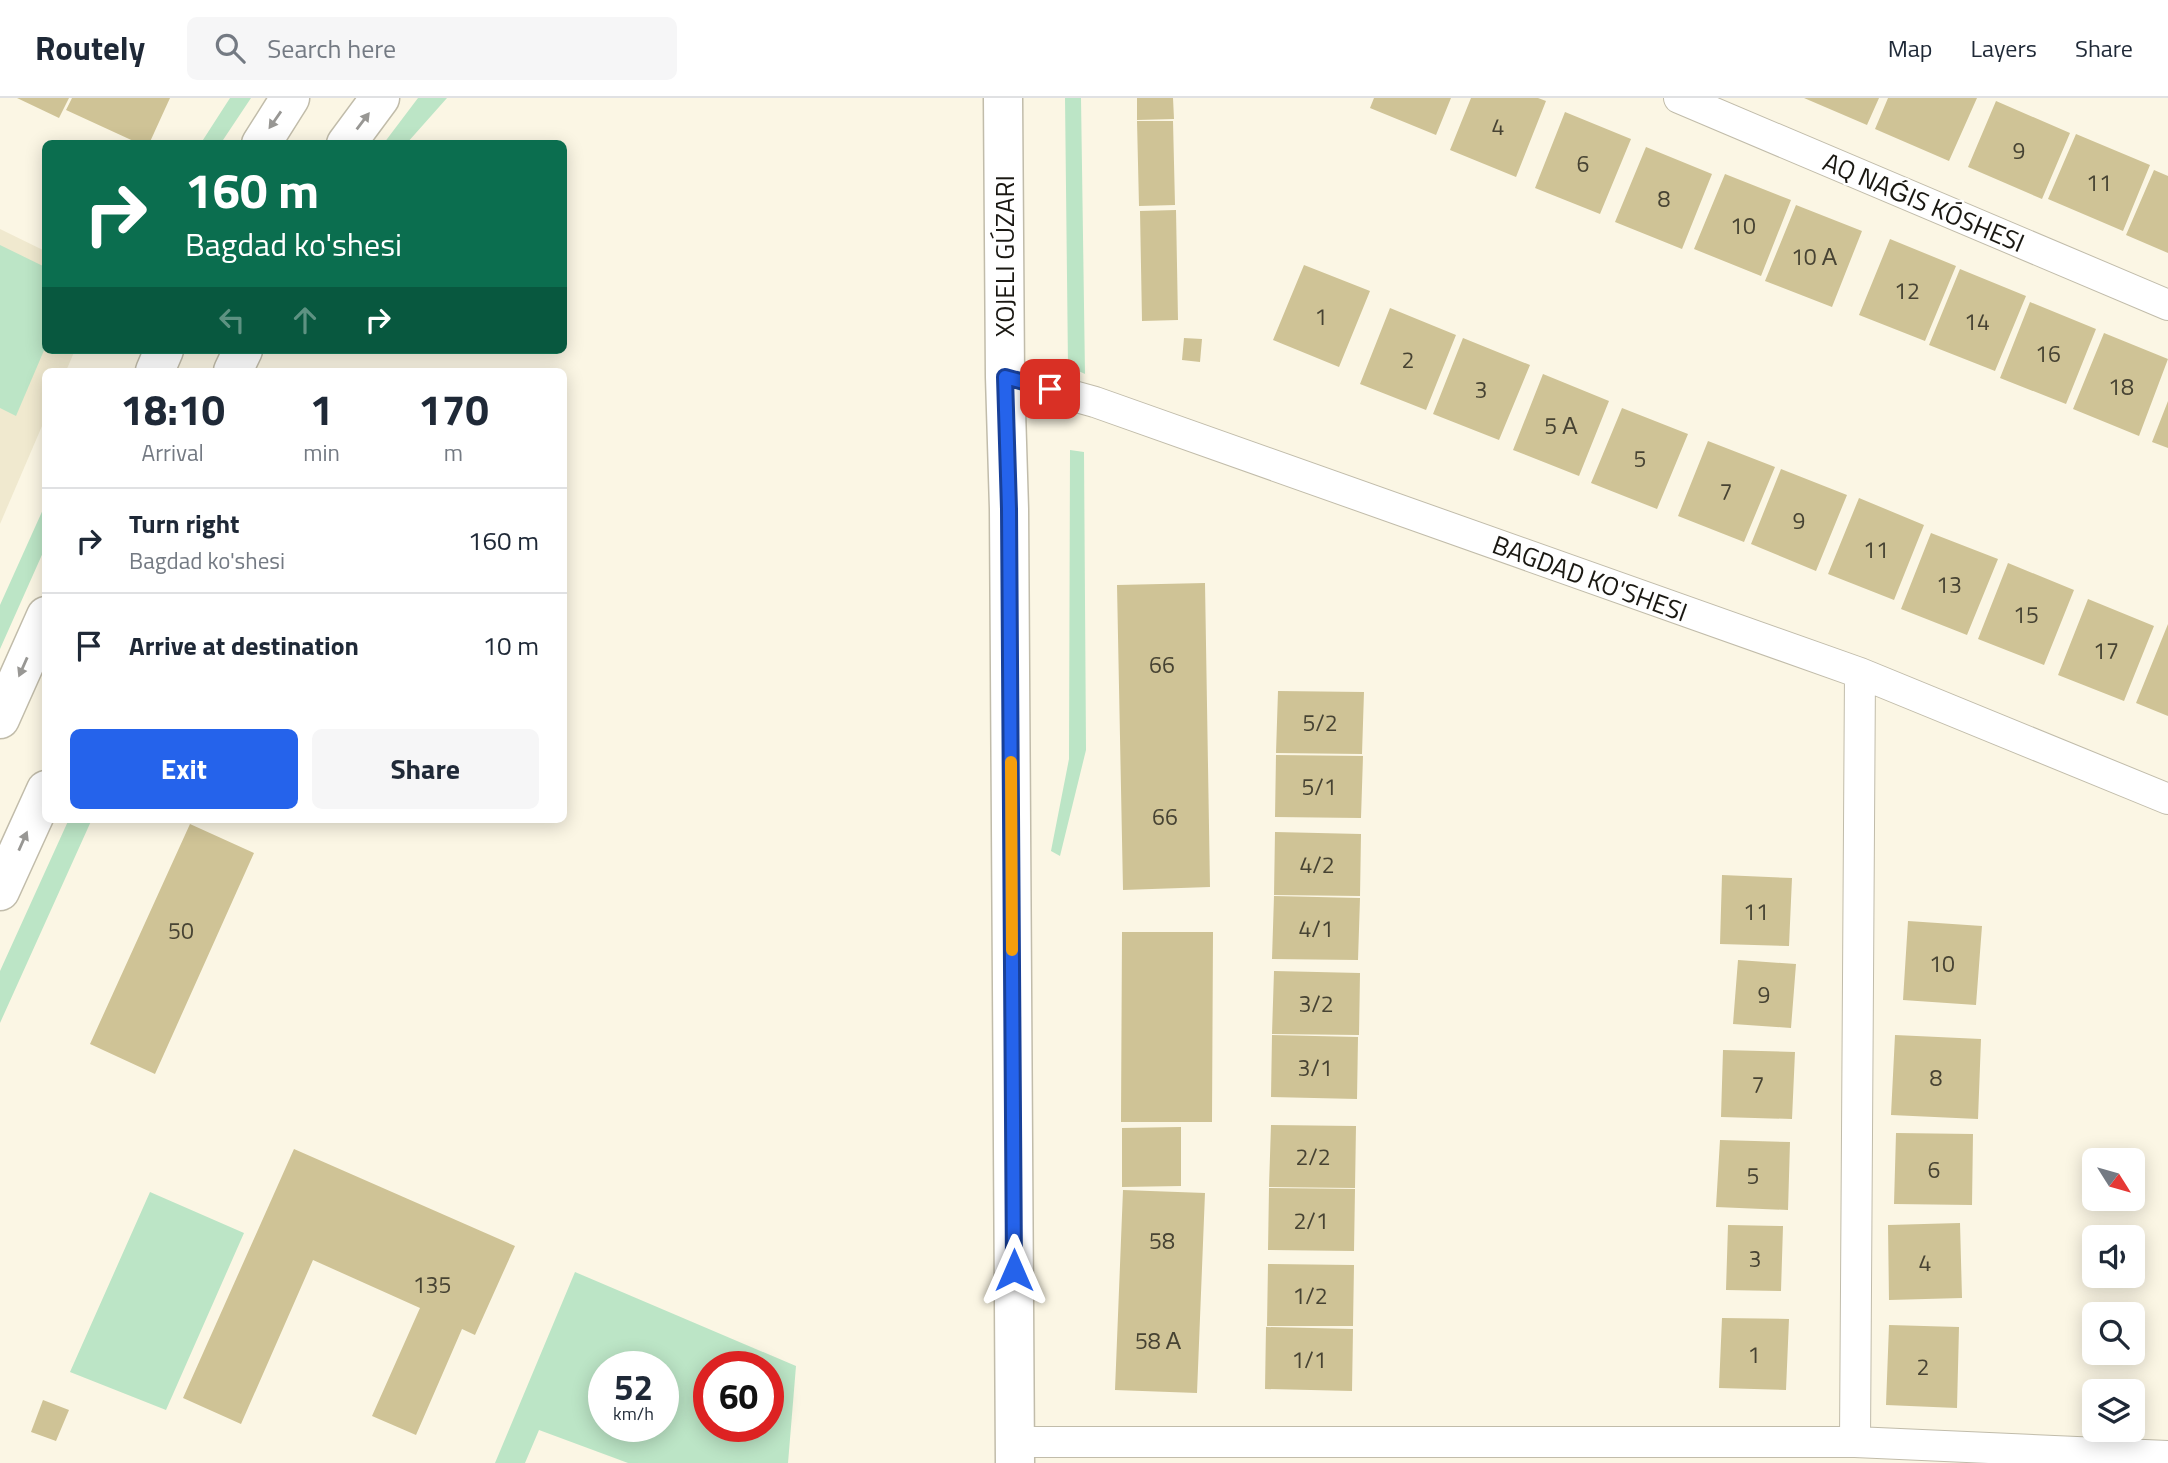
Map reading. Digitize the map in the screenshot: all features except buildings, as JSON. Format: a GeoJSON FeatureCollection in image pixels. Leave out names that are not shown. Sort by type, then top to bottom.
{"type":"FeatureCollection","features":[{"type":"Feature","properties":{"kind":"main road"},"geometry":{"type":"LineString","coordinates":[[264,140],[290,98]]}},
{"type":"Feature","properties":{"kind":"main road"},"geometry":{"type":"LineString","coordinates":[[349,140],[380,98]]}},
{"type":"Feature","properties":{"kind":"main road"},"geometry":{"type":"LineString","coordinates":[[1003,98],[1009,509],[1015,1452]]}},
{"type":"Feature","properties":{"kind":"main road"},"geometry":{"type":"LineString","coordinates":[[0,719],[42,625]]}},
{"type":"Feature","properties":{"kind":"main road"},"geometry":{"type":"LineString","coordinates":[[0,891],[42,799]]}},
{"type":"Feature","properties":{"kind":"street"},"geometry":{"type":"LineString","coordinates":[[1679,98],[2168,305]]}},
{"type":"Feature","properties":{"kind":"street","name":"BAGDAD KO'SHESI"},"geometry":{"type":"LineString","coordinates":[[1005,377],[1095,402],[1860,673],[2168,799]]}},
{"type":"Feature","properties":{"kind":"street"},"geometry":{"type":"LineString","coordinates":[[1855,1442],[1860,673]]}},
{"type":"Feature","properties":{"kind":"street"},"geometry":{"type":"LineString","coordinates":[[1015,1452],[1855,1442],[2168,1456]]}},
{"type":"Feature","properties":{"kind":"shaded area"},"geometry":{"type":"Polygon","coordinates":[[[0,229],[42,250],[42,354],[73,354],[67,368],[42,368],[42,426],[0,524],[0,229]]]}},
{"type":"Feature","properties":{"kind":"green space"},"geometry":{"type":"Polygon","coordinates":[[[230,98],[251,98],[223,140],[203,140],[230,98]]]}},
{"type":"Feature","properties":{"kind":"green space"},"geometry":{"type":"Polygon","coordinates":[[[418,98],[447,98],[410,140],[386,140],[418,98]]]}},
{"type":"Feature","properties":{"kind":"green space"},"geometry":{"type":"Polygon","coordinates":[[[1065,98],[1081,98],[1085,374],[1068,366],[1065,98]]]}},
{"type":"Feature","properties":{"kind":"green space"},"geometry":{"type":"Polygon","coordinates":[[[0,245],[42,266],[42,354],[16,416],[0,408],[0,245]]]}},
{"type":"Feature","properties":{"kind":"green space"},"geometry":{"type":"Polygon","coordinates":[[[1070,450],[1084,452],[1086,750],[1060,856],[1051,851],[1069,759],[1070,450]]]}},
{"type":"Feature","properties":{"kind":"green space"},"geometry":{"type":"Polygon","coordinates":[[[42,512],[42,555],[0,649],[0,605],[42,512]]]}},
{"type":"Feature","properties":{"kind":"green space"},"geometry":{"type":"Polygon","coordinates":[[[67,823],[90,823],[0,1023],[0,971],[67,823]]]}},
{"type":"Feature","properties":{"kind":"green space"},"geometry":{"type":"Polygon","coordinates":[[[150,1192],[244,1233],[166,1410],[70,1372],[150,1192]]]}},
{"type":"Feature","properties":{"kind":"green space"},"geometry":{"type":"Polygon","coordinates":[[[575,1272],[761,1351],[693,1351],[693,1442],[784,1442],[784,1361],[796,1366],[788,1463],[628,1463],[539,1430],[525,1463],[495,1463],[575,1272]]]}},
{"type":"Feature","properties":{"kind":"slow traffic"},"geometry":{"type":"LineString","coordinates":[[1011,762],[1012,950]]}},
{"type":"Feature","properties":{"kind":"route"},"geometry":{"type":"LineString","coordinates":[[1014,1270],[1009,509],[1005,377],[1050,389]]}}]}
